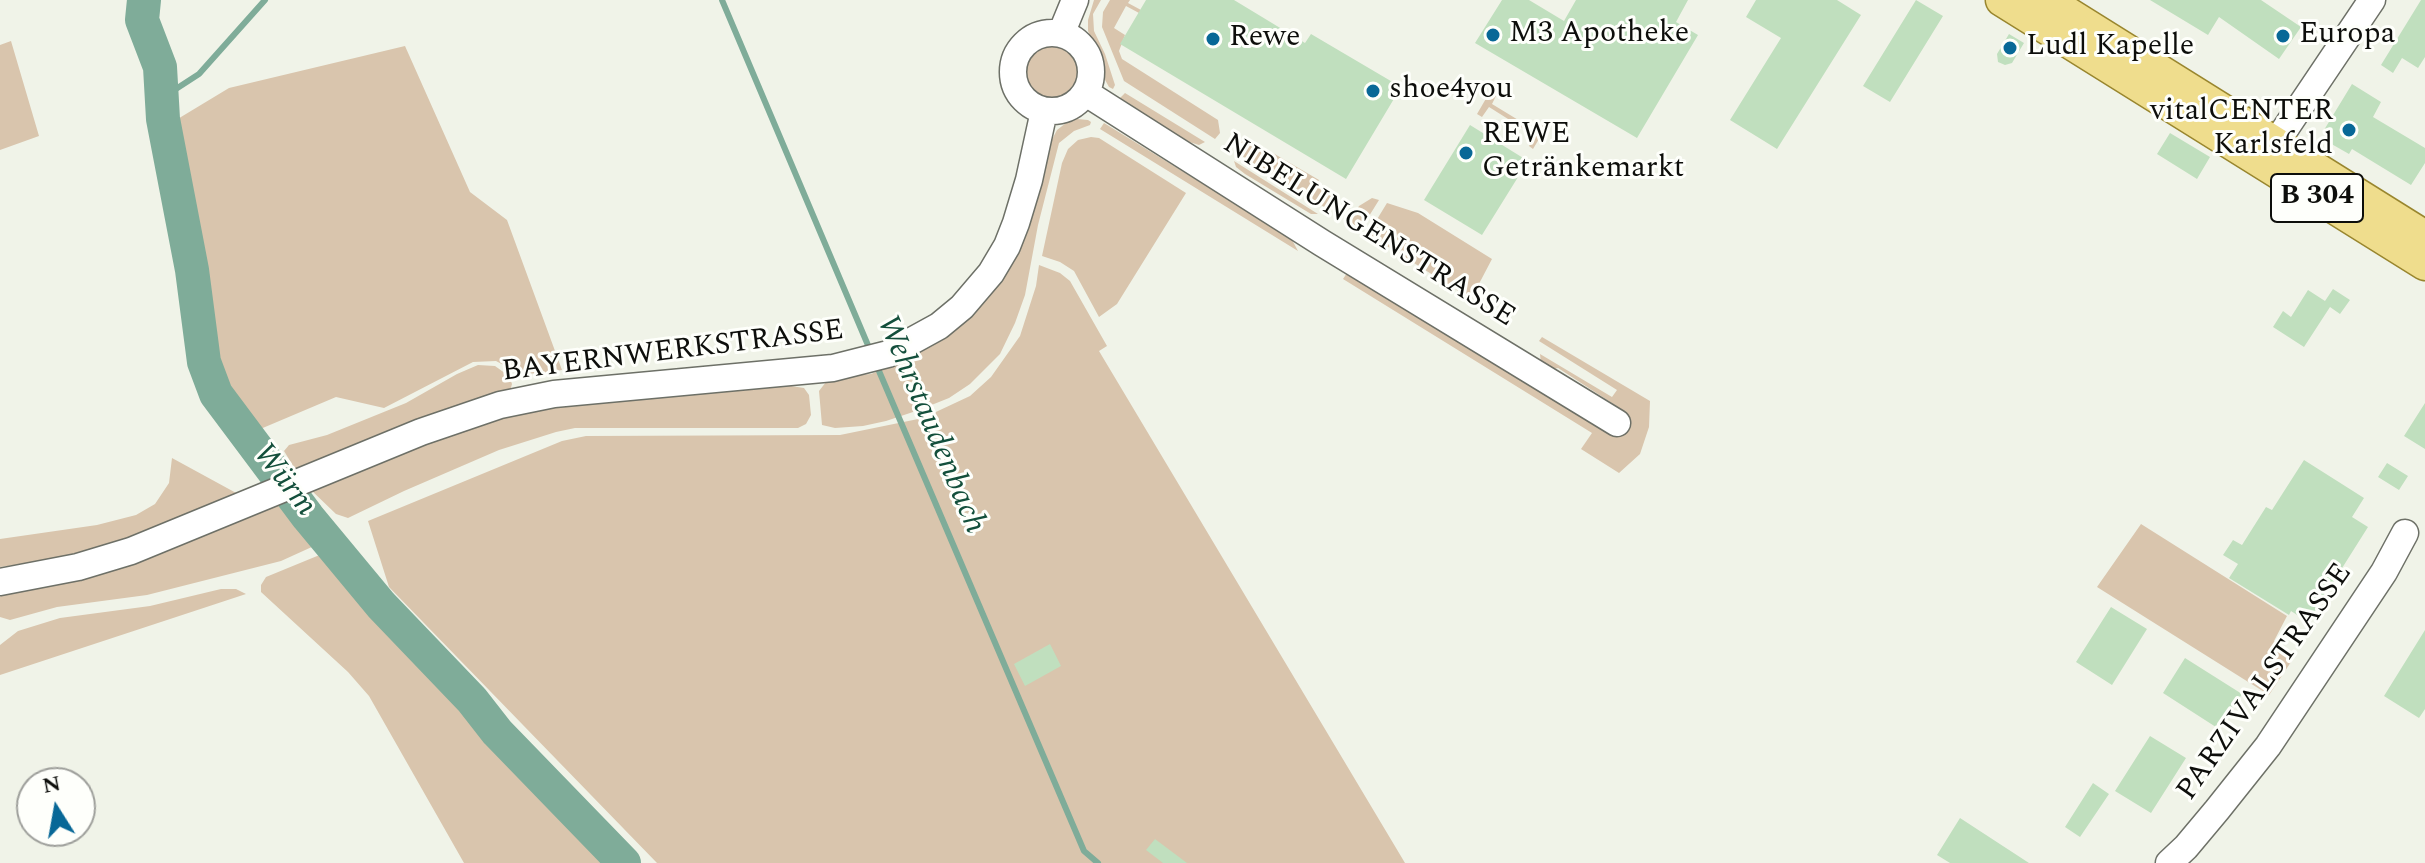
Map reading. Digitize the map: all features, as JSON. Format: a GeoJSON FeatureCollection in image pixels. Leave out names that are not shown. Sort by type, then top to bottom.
{"type":"FeatureCollection","features":[{"type":"Feature","properties":{"kind":"main road","name":"B 304"},"geometry":{"type":"LineString","coordinates":[[2002,0],[2269,154],[2425,237]]}},
{"type":"Feature","properties":{"kind":"main road","name":"B 304"},"geometry":{"type":"LineString","coordinates":[[2046,0],[2425,264]]}},
{"type":"Feature","properties":{"kind":"street"},"geometry":{"type":"LineString","coordinates":[[1061,34],[1075,0]]}},
{"type":"Feature","properties":{"kind":"street"},"geometry":{"type":"LineString","coordinates":[[2269,154],[2372,0]]}},
{"type":"Feature","properties":{"kind":"street"},"geometry":{"type":"LineString","coordinates":[[1047,33],[1073,39],[1090,60],[1092,73],[1086,93],[1072,106],[1060,111],[1044,111],[1025,101],[1013,79],[1017,54],[1035,37],[1047,33]]}},
{"type":"Feature","properties":{"kind":"street","name":"NIBELUNGENSTRASSE"},"geometry":{"type":"LineString","coordinates":[[1086,93],[1322,243],[1617,423]]}},
{"type":"Feature","properties":{"kind":"street","name":"BAYERNWERKSTRASSE"},"geometry":{"type":"LineString","coordinates":[[0,582],[78,567],[131,551],[470,414],[554,394],[812,371],[888,354],[939,326],[962,307],[991,273],[1016,223],[1044,111]]}},
{"type":"Feature","properties":{"kind":"street","name":"PARZIVALSTRASSE"},"geometry":{"type":"LineString","coordinates":[[2169,863],[2217,810],[2275,736],[2384,572],[2405,533]]}},
{"type":"Feature","properties":{"kind":"shaded area"},"geometry":{"type":"Polygon","coordinates":[[[1094,0],[1101,0],[1093,14],[1094,31],[1105,54],[1115,85],[1113,89],[1104,78],[1088,31],[1094,0]]]}},
{"type":"Feature","properties":{"kind":"shaded area"},"geometry":{"type":"Polygon","coordinates":[[[1110,0],[1130,0],[1128,3],[1141,10],[1139,13],[1126,6],[1114,28],[1125,35],[1119,51],[1122,59],[1218,120],[1220,133],[1215,139],[1124,81],[1102,27],[1103,12],[1110,0]]]}},
{"type":"Feature","properties":{"kind":"shaded area"},"geometry":{"type":"Polygon","coordinates":[[[11,41],[39,136],[0,150],[0,45],[11,41]]]}},
{"type":"Feature","properties":{"kind":"shaded area"},"geometry":{"type":"Polygon","coordinates":[[[1052,43],[1073,51],[1081,72],[1073,93],[1052,101],[1031,93],[1023,72],[1031,51],[1052,43]]]}},
{"type":"Feature","properties":{"kind":"shaded area"},"geometry":{"type":"Polygon","coordinates":[[[405,46],[470,192],[507,220],[562,370],[536,374],[515,371],[496,361],[473,362],[384,408],[336,397],[258,430],[225,388],[209,328],[176,120],[229,88],[405,46]]]}},
{"type":"Feature","properties":{"kind":"shaded area"},"geometry":{"type":"Polygon","coordinates":[[[1491,90],[1497,94],[1492,104],[1538,132],[1545,122],[1548,124],[1533,149],[1529,146],[1535,136],[1489,107],[1482,117],[1477,114],[1491,90]]]}},
{"type":"Feature","properties":{"kind":"shaded area"},"geometry":{"type":"Polygon","coordinates":[[[1125,93],[1205,142],[1199,145],[1186,141],[1120,98],[1125,93]]]}},
{"type":"Feature","properties":{"kind":"shaded area"},"geometry":{"type":"Polygon","coordinates":[[[1077,119],[1091,122],[1059,143],[1038,225],[1025,295],[1000,354],[970,384],[949,398],[919,410],[863,426],[835,428],[822,425],[819,391],[826,382],[871,374],[909,358],[953,330],[1057,130],[1077,119]]]}},
{"type":"Feature","properties":{"kind":"shaded area"},"geometry":{"type":"Polygon","coordinates":[[[1104,123],[1291,238],[1298,251],[1100,129],[1104,123]]]}},
{"type":"Feature","properties":{"kind":"shaded area"},"geometry":{"type":"Polygon","coordinates":[[[1099,138],[1186,193],[1117,304],[1099,317],[1074,271],[1042,256],[1062,163],[1068,149],[1078,140],[1099,138]]]}},
{"type":"Feature","properties":{"kind":"shaded area"},"geometry":{"type":"Polygon","coordinates":[[[1249,139],[1319,180],[1315,186],[1339,200],[1334,206],[1326,208],[1234,151],[1237,144],[1249,139]]]}},
{"type":"Feature","properties":{"kind":"shaded area"},"geometry":{"type":"Polygon","coordinates":[[[1234,161],[1318,214],[1311,214],[1245,174],[1234,161]]]}},
{"type":"Feature","properties":{"kind":"shaded area"},"geometry":{"type":"Polygon","coordinates":[[[1372,198],[1379,200],[1361,229],[1350,222],[1359,206],[1372,198]]]}},
{"type":"Feature","properties":{"kind":"shaded area"},"geometry":{"type":"Polygon","coordinates":[[[1387,203],[1418,213],[1492,259],[1471,299],[1368,234],[1387,203]]]}},
{"type":"Feature","properties":{"kind":"shaded area"},"geometry":{"type":"Polygon","coordinates":[[[1039,265],[1060,273],[1070,281],[1107,346],[1099,351],[1405,863],[657,863],[389,587],[368,521],[562,441],[586,436],[840,435],[923,418],[970,396],[991,377],[1020,336],[1036,286],[1039,265]]]}},
{"type":"Feature","properties":{"kind":"shaded area"},"geometry":{"type":"Polygon","coordinates":[[[1347,273],[1623,417],[1621,409],[1558,368],[1549,370],[1541,363],[1540,354],[1612,397],[1617,390],[1539,341],[1542,337],[1650,401],[1649,427],[1640,454],[1619,473],[1581,449],[1592,433],[1343,279],[1347,273]]]}},
{"type":"Feature","properties":{"kind":"shaded area"},"geometry":{"type":"Polygon","coordinates":[[[478,365],[495,366],[509,376],[512,384],[510,391],[295,469],[284,451],[289,445],[327,435],[406,403],[478,365]]]}},
{"type":"Feature","properties":{"kind":"shaded area"},"geometry":{"type":"Polygon","coordinates":[[[772,383],[804,388],[809,395],[811,415],[806,424],[798,428],[575,428],[499,450],[348,518],[336,514],[311,490],[457,429],[555,403],[772,383]]]}},
{"type":"Feature","properties":{"kind":"shaded area"},"geometry":{"type":"Polygon","coordinates":[[[172,458],[238,494],[155,530],[72,558],[0,567],[0,539],[97,525],[136,515],[155,504],[169,483],[172,458]]]}},
{"type":"Feature","properties":{"kind":"shaded area"},"geometry":{"type":"Polygon","coordinates":[[[304,495],[335,527],[314,546],[281,561],[147,595],[57,607],[10,620],[0,617],[2,595],[60,582],[304,495]]]}},
{"type":"Feature","properties":{"kind":"shaded area"},"geometry":{"type":"Polygon","coordinates":[[[2141,524],[2287,616],[2274,641],[2295,656],[2269,695],[2097,587],[2141,524]]]}},
{"type":"Feature","properties":{"kind":"shaded area"},"geometry":{"type":"Polygon","coordinates":[[[322,554],[604,863],[464,863],[369,696],[348,672],[261,592],[266,577],[322,554]]]}},
{"type":"Feature","properties":{"kind":"shaded area"},"geometry":{"type":"Polygon","coordinates":[[[221,589],[236,589],[246,594],[0,675],[0,645],[18,631],[60,618],[150,606],[221,589]]]}},
{"type":"Feature","properties":{"kind":"building"},"geometry":{"type":"Polygon","coordinates":[[[1146,0],[1234,0],[1305,43],[1311,34],[1401,87],[1346,179],[1120,44],[1146,0]]]}},
{"type":"Feature","properties":{"kind":"building"},"geometry":{"type":"Polygon","coordinates":[[[1502,0],[1529,0],[1564,21],[1576,0],[1688,0],[1676,22],[1698,35],[1637,138],[1475,43],[1502,0]]]}},
{"type":"Feature","properties":{"kind":"building"},"geometry":{"type":"Polygon","coordinates":[[[1756,0],[1837,0],[1861,15],[1777,149],[1730,120],[1781,38],[1746,17],[1756,0]]]}},
{"type":"Feature","properties":{"kind":"building"},"geometry":{"type":"Polygon","coordinates":[[[1916,0],[1943,16],[1890,102],[1863,86],[1916,0]]]}},
{"type":"Feature","properties":{"kind":"building"},"geometry":{"type":"Polygon","coordinates":[[[2150,0],[2261,0],[2301,27],[2279,59],[2219,17],[2208,35],[2150,0]]]}},
{"type":"Feature","properties":{"kind":"building"},"geometry":{"type":"Polygon","coordinates":[[[2421,0],[2425,0],[2425,57],[2418,68],[2402,58],[2393,73],[2381,65],[2421,0]]]}},
{"type":"Feature","properties":{"kind":"building","name":"Ludl Kapelle"},"geometry":{"type":"Polygon","coordinates":[[[2009,34],[2024,43],[2012,63],[2005,65],[1998,62],[1997,54],[2009,34]]]}},
{"type":"Feature","properties":{"kind":"building"},"geometry":{"type":"Polygon","coordinates":[[[2352,84],[2381,102],[2373,117],[2425,148],[2425,163],[2411,185],[2352,149],[2349,154],[2328,142],[2324,130],[2352,84]]]}},
{"type":"Feature","properties":{"kind":"building"},"geometry":{"type":"Polygon","coordinates":[[[1470,125],[1528,161],[1482,235],[1424,200],[1470,125]]]}},
{"type":"Feature","properties":{"kind":"building"},"geometry":{"type":"Polygon","coordinates":[[[2170,133],[2210,157],[2197,179],[2157,154],[2170,133]]]}},
{"type":"Feature","properties":{"kind":"building"},"geometry":{"type":"Polygon","coordinates":[[[2333,289],[2350,300],[2340,314],[2330,307],[2304,347],[2273,327],[2283,311],[2291,317],[2308,290],[2325,301],[2333,289]]]}},
{"type":"Feature","properties":{"kind":"building"},"geometry":{"type":"Polygon","coordinates":[[[2425,403],[2425,449],[2404,436],[2425,403]]]}},
{"type":"Feature","properties":{"kind":"building"},"geometry":{"type":"Polygon","coordinates":[[[2304,460],[2364,498],[2352,517],[2368,527],[2308,622],[2291,611],[2289,615],[2229,578],[2238,564],[2223,555],[2233,540],[2242,545],[2266,507],[2272,510],[2304,460]]]}},
{"type":"Feature","properties":{"kind":"building"},"geometry":{"type":"Polygon","coordinates":[[[2387,463],[2408,476],[2399,490],[2378,477],[2387,463]]]}},
{"type":"Feature","properties":{"kind":"building"},"geometry":{"type":"Polygon","coordinates":[[[2111,607],[2147,629],[2112,685],[2076,662],[2111,607]]]}},
{"type":"Feature","properties":{"kind":"building"},"geometry":{"type":"Polygon","coordinates":[[[2425,630],[2425,709],[2419,718],[2384,696],[2425,630]]]}},
{"type":"Feature","properties":{"kind":"building"},"geometry":{"type":"Polygon","coordinates":[[[1050,644],[1061,666],[1025,686],[1014,664],[1050,644]]]}},
{"type":"Feature","properties":{"kind":"building"},"geometry":{"type":"Polygon","coordinates":[[[2185,658],[2242,694],[2219,729],[2163,693],[2185,658]]]}},
{"type":"Feature","properties":{"kind":"building"},"geometry":{"type":"Polygon","coordinates":[[[2150,736],[2186,758],[2151,813],[2115,791],[2150,736]]]}},
{"type":"Feature","properties":{"kind":"building"},"geometry":{"type":"Polygon","coordinates":[[[2093,783],[2109,794],[2080,837],[2065,827],[2093,783]]]}},
{"type":"Feature","properties":{"kind":"building"},"geometry":{"type":"Polygon","coordinates":[[[1960,818],[2029,863],[1950,863],[1937,855],[1960,818]]]}},
{"type":"Feature","properties":{"kind":"building"},"geometry":{"type":"Polygon","coordinates":[[[1155,839],[1187,863],[1163,863],[1146,850],[1155,839]]]}},
{"type":"Feature","properties":{"kind":"waterway","name":"Würm"},"geometry":{"type":"LineString","coordinates":[[144,0],[142,20],[160,67],[163,119],[192,270],[204,362],[216,394],[308,517],[381,605],[472,700],[497,732],[624,863]]}},
{"type":"Feature","properties":{"kind":"waterway"},"geometry":{"type":"LineString","coordinates":[[162,98],[199,74],[265,0]]}},
{"type":"Feature","properties":{"kind":"waterway","name":"Wehrstaudenbach"},"geometry":{"type":"LineString","coordinates":[[722,0],[870,350]]}},
{"type":"Feature","properties":{"kind":"waterway","name":"Wehrstaudenbach"},"geometry":{"type":"LineString","coordinates":[[876,364],[1084,851],[1098,863]]}},
{"type":"Feature","properties":{"kind":"place","name":"M3 Apotheke"},"geometry":{"type":"Point","coordinates":[1493,35]}},
{"type":"Feature","properties":{"kind":"place","name":"Europa"},"geometry":{"type":"Point","coordinates":[2283,36]}},
{"type":"Feature","properties":{"kind":"place","name":"Rewe"},"geometry":{"type":"Point","coordinates":[1213,39]}},
{"type":"Feature","properties":{"kind":"place","name":"Ludl Kapelle"},"geometry":{"type":"Point","coordinates":[2010,48]}},
{"type":"Feature","properties":{"kind":"place","name":"shoe4you"},"geometry":{"type":"Point","coordinates":[1373,91]}},
{"type":"Feature","properties":{"kind":"place","name":"vitalCENTER Karlsfeld"},"geometry":{"type":"Point","coordinates":[2349,130]}},
{"type":"Feature","properties":{"kind":"place","name":"REWE Getränkemarkt"},"geometry":{"type":"Point","coordinates":[1466,153]}}]}
